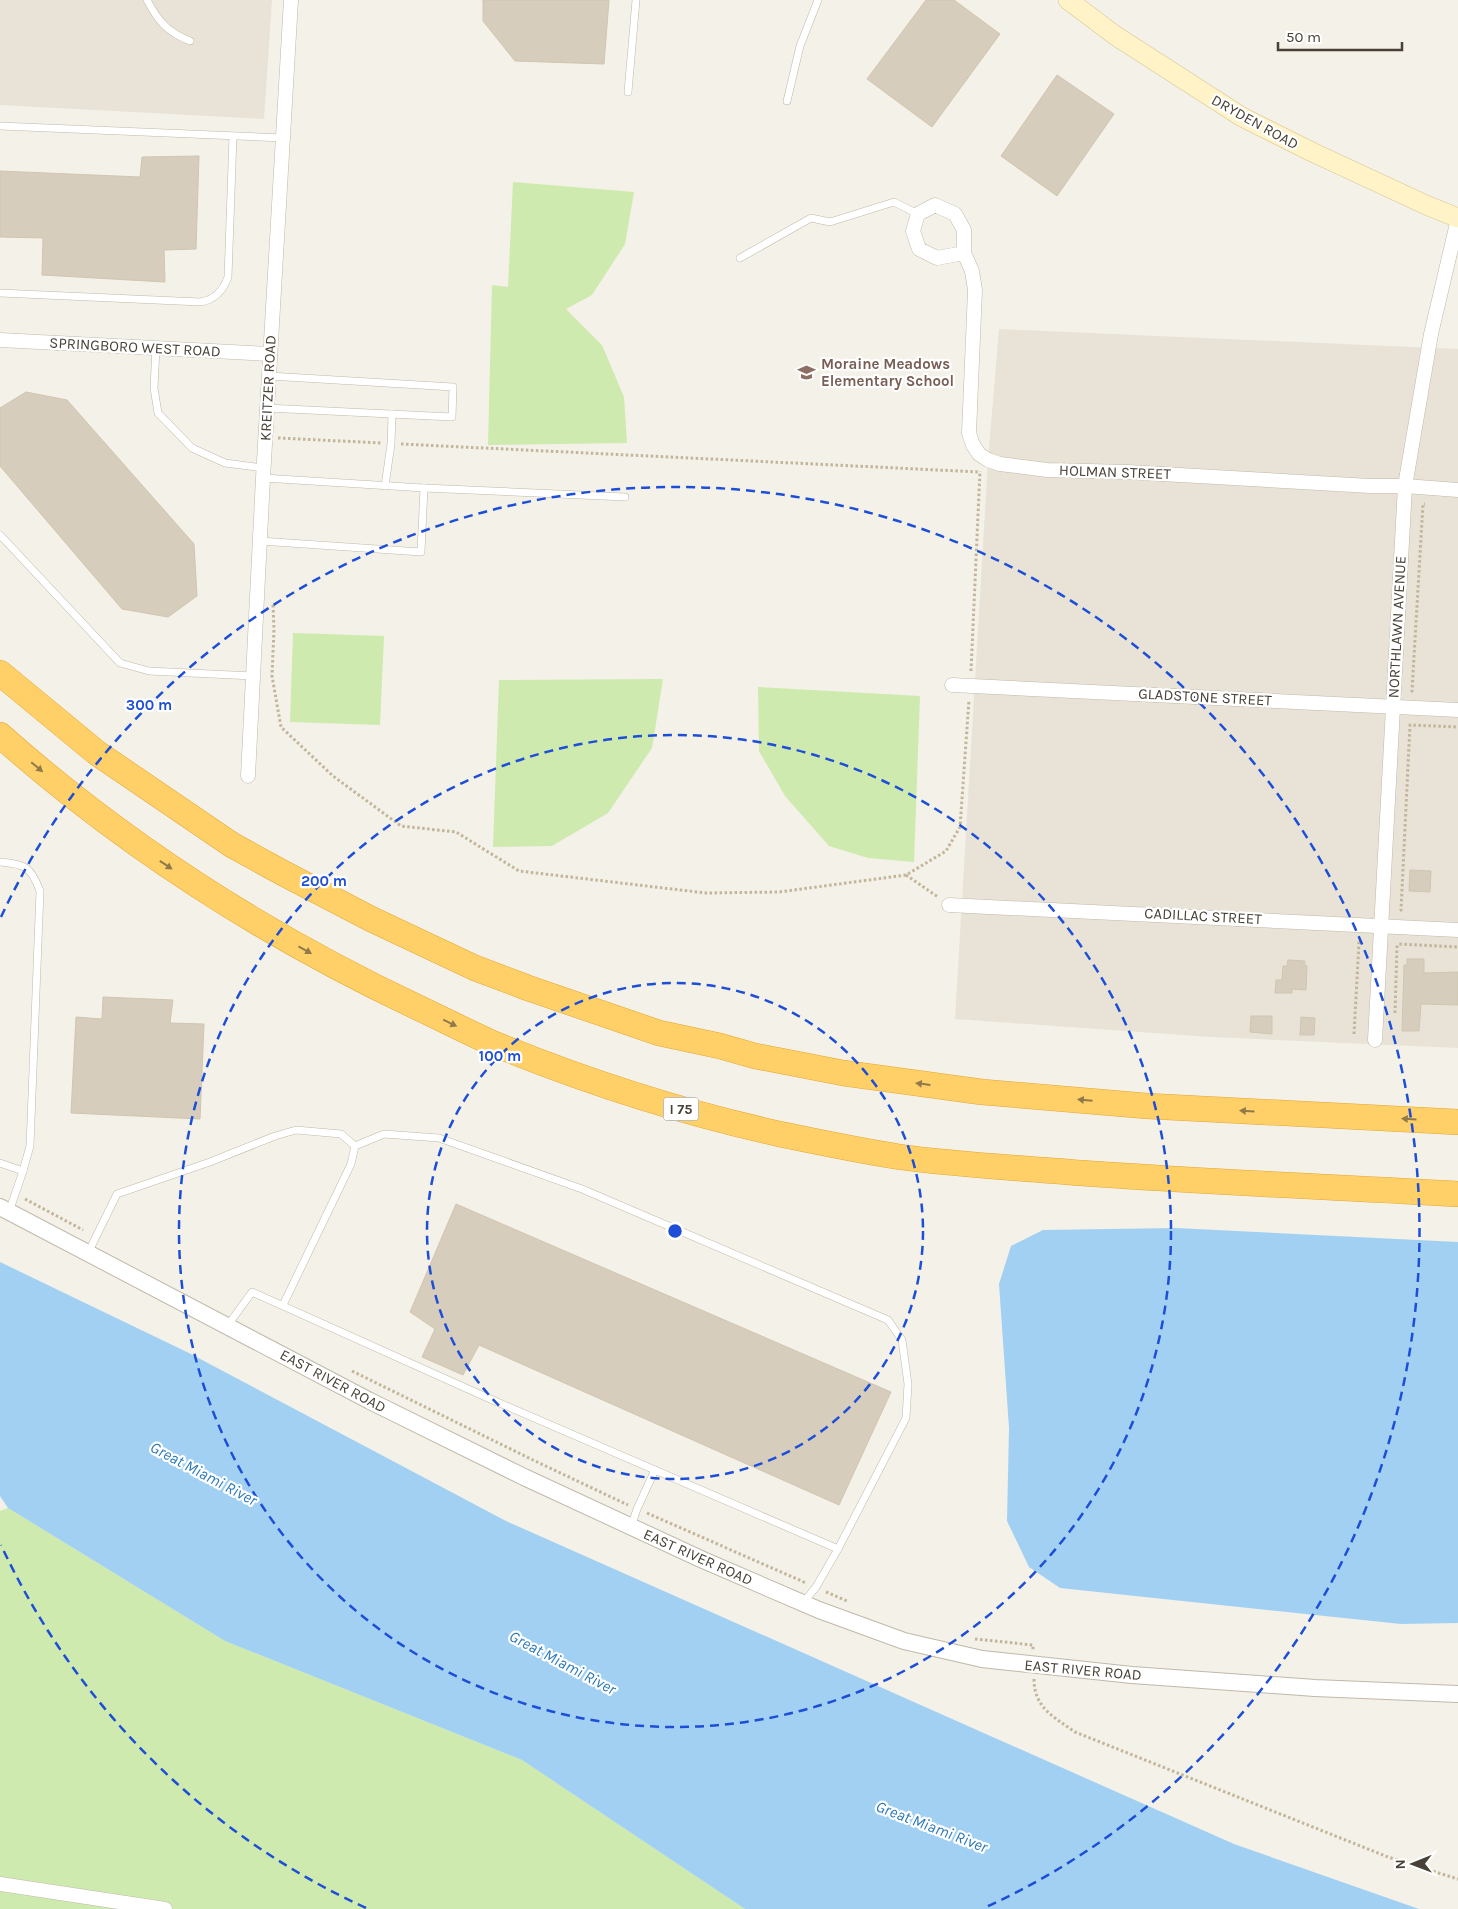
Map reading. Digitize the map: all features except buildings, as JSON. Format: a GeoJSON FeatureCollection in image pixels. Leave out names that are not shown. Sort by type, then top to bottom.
{"type":"FeatureCollection","features":[{"type":"Feature","properties":{"kind":"highway"},"geometry":{"type":"LineString","coordinates":[[0,673],[97,753],[232,845],[283,873],[371,919],[475,968],[659,1033],[720,1046],[755,1056],[843,1073],[982,1092],[1147,1106],[1458,1122]]}},
{"type":"Feature","properties":{"kind":"highway","name":"I 75"},"geometry":{"type":"LineString","coordinates":[[0,735],[38,769],[154,857],[212,896],[270,930],[380,990],[489,1041],[549,1066],[634,1096],[762,1130],[900,1157],[1133,1176],[1458,1194]]}},
{"type":"Feature","properties":{"kind":"main road","name":"DRYDEN ROAD"},"geometry":{"type":"LineString","coordinates":[[1068,0],[1116,36],[1242,117],[1312,152],[1458,218]]}},
{"type":"Feature","properties":{"kind":"street","name":"KREITZER ROAD"},"geometry":{"type":"LineString","coordinates":[[248,776],[263,473],[291,0]]}},
{"type":"Feature","properties":{"kind":"street"},"geometry":{"type":"LineString","coordinates":[[964,253],[937,258],[919,249],[913,231],[918,214],[935,205],[955,214],[964,230],[964,253],[972,271],[975,290],[969,433],[973,445],[979,454],[988,460]]}},
{"type":"Feature","properties":{"kind":"street","name":"NORTHLAWN AVENUE"},"geometry":{"type":"LineString","coordinates":[[1375,1040],[1404,486],[1431,334],[1458,218]]}},
{"type":"Feature","properties":{"kind":"street","name":"SPRINGBORO WEST ROAD"},"geometry":{"type":"LineString","coordinates":[[0,340],[270,354]]}},
{"type":"Feature","properties":{"kind":"street","name":"HOLMAN STREET"},"geometry":{"type":"LineString","coordinates":[[988,460],[1000,464],[1047,470],[1127,472],[1458,490]]}},
{"type":"Feature","properties":{"kind":"street","name":"GLADSTONE STREET"},"geometry":{"type":"LineString","coordinates":[[952,685],[1458,710]]}},
{"type":"Feature","properties":{"kind":"street","name":"CADILLAC STREET"},"geometry":{"type":"LineString","coordinates":[[948,905],[1458,930]]}},
{"type":"Feature","properties":{"kind":"street","name":"EAST RIVER ROAD"},"geometry":{"type":"LineString","coordinates":[[5,1209],[378,1405],[631,1527],[803,1602],[904,1641],[982,1659],[1034,1665],[1315,1688],[1458,1694]]}},
{"type":"Feature","properties":{"kind":"street"},"geometry":{"type":"LineString","coordinates":[[0,1884],[165,1909]]}},
{"type":"Feature","properties":{"kind":"lane"},"geometry":{"type":"LineString","coordinates":[[147,0],[161,24],[177,36],[190,40]]}},
{"type":"Feature","properties":{"kind":"lane"},"geometry":{"type":"LineString","coordinates":[[628,92],[636,0]]}},
{"type":"Feature","properties":{"kind":"lane"},"geometry":{"type":"LineString","coordinates":[[786,101],[800,46],[818,0]]}},
{"type":"Feature","properties":{"kind":"lane"},"geometry":{"type":"LineString","coordinates":[[0,126],[283,138]]}},
{"type":"Feature","properties":{"kind":"lane"},"geometry":{"type":"LineString","coordinates":[[0,293],[200,302],[209,301],[216,297],[222,291],[228,277],[234,136]]}},
{"type":"Feature","properties":{"kind":"lane"},"geometry":{"type":"LineString","coordinates":[[740,258],[812,218],[830,222],[894,202],[918,214]]}},
{"type":"Feature","properties":{"kind":"lane"},"geometry":{"type":"LineString","coordinates":[[156,347],[154,388],[158,412],[192,448],[225,463],[263,473],[385,486],[625,497]]}},
{"type":"Feature","properties":{"kind":"lane"},"geometry":{"type":"LineString","coordinates":[[267,408],[452,417],[453,387],[269,376]]}},
{"type":"Feature","properties":{"kind":"lane"},"geometry":{"type":"LineString","coordinates":[[385,486],[392,444],[392,414]]}},
{"type":"Feature","properties":{"kind":"lane"},"geometry":{"type":"LineString","coordinates":[[260,541],[421,552],[424,488]]}},
{"type":"Feature","properties":{"kind":"lane"},"geometry":{"type":"LineString","coordinates":[[0,535],[120,663],[149,671],[252,676]]}},
{"type":"Feature","properties":{"kind":"lane"},"geometry":{"type":"LineString","coordinates":[[0,862],[18,864],[33,874],[40,891],[30,1146],[16,1194],[5,1209]]}},
{"type":"Feature","properties":{"kind":"lane"},"geometry":{"type":"LineString","coordinates":[[87,1253],[117,1194],[296,1130],[341,1134],[355,1146]]}},
{"type":"Feature","properties":{"kind":"lane"},"geometry":{"type":"LineString","coordinates":[[355,1146],[384,1134],[439,1138],[582,1189],[888,1320],[902,1340],[908,1384],[906,1418],[838,1549],[816,1587],[803,1602]]}},
{"type":"Feature","properties":{"kind":"lane"},"geometry":{"type":"LineString","coordinates":[[282,1306],[351,1164],[355,1146]]}},
{"type":"Feature","properties":{"kind":"lane"},"geometry":{"type":"LineString","coordinates":[[0,1164],[23,1171]]}},
{"type":"Feature","properties":{"kind":"lane"},"geometry":{"type":"LineString","coordinates":[[228,1326],[252,1292],[488,1398],[838,1549]]}},
{"type":"Feature","properties":{"kind":"lane"},"geometry":{"type":"LineString","coordinates":[[631,1527],[654,1470]]}},
{"type":"Feature","properties":{"kind":"path"},"geometry":{"type":"LineString","coordinates":[[266,438],[979,472]]}},
{"type":"Feature","properties":{"kind":"path"},"geometry":{"type":"LineString","coordinates":[[273,600],[272,676],[281,727],[333,776],[401,826],[456,832],[519,871],[706,893],[779,892],[906,876],[946,851],[960,827],[970,686],[979,472],[988,460]]}},
{"type":"Feature","properties":{"kind":"path"},"geometry":{"type":"LineString","coordinates":[[1414,693],[1412,691],[1423,504],[1432,505]]}},
{"type":"Feature","properties":{"kind":"path"},"geometry":{"type":"LineString","coordinates":[[1410,911],[1401,910],[1410,725],[1458,727]]}},
{"type":"Feature","properties":{"kind":"path"},"geometry":{"type":"LineString","coordinates":[[906,876],[948,905]]}},
{"type":"Feature","properties":{"kind":"path"},"geometry":{"type":"LineString","coordinates":[[1354,1034],[1359,942]]}},
{"type":"Feature","properties":{"kind":"path"},"geometry":{"type":"LineString","coordinates":[[1395,1013],[1397,947],[1399,944],[1458,947]]}},
{"type":"Feature","properties":{"kind":"path"},"geometry":{"type":"LineString","coordinates":[[16,1194],[95,1236]]}},
{"type":"Feature","properties":{"kind":"path"},"geometry":{"type":"LineString","coordinates":[[345,1368],[637,1509],[854,1604]]}},
{"type":"Feature","properties":{"kind":"path"},"geometry":{"type":"LineString","coordinates":[[970,1639],[1033,1645],[1034,1692],[1046,1713],[1075,1732],[1388,1857],[1458,1879]]}},
{"type":"Feature","properties":{"kind":"shaded area"},"geometry":{"type":"Polygon","coordinates":[[[0,0],[272,0],[264,119],[0,105],[0,0]]]}},
{"type":"Feature","properties":{"kind":"shaded area"},"geometry":{"type":"Polygon","coordinates":[[[999,329],[1458,349],[1458,1048],[1211,1037],[955,1019],[988,460],[999,329]]]}},
{"type":"Feature","properties":{"kind":"green space"},"geometry":{"type":"Polygon","coordinates":[[[513,182],[634,192],[625,244],[592,295],[566,309],[602,345],[624,397],[627,443],[488,445],[492,285],[508,287],[513,182]]]}},
{"type":"Feature","properties":{"kind":"green space"},"geometry":{"type":"Polygon","coordinates":[[[293,633],[384,636],[380,725],[290,722],[293,633]]]}},
{"type":"Feature","properties":{"kind":"green space"},"geometry":{"type":"Polygon","coordinates":[[[663,679],[652,748],[608,813],[552,846],[493,847],[499,680],[663,679]]]}},
{"type":"Feature","properties":{"kind":"green space"},"geometry":{"type":"Polygon","coordinates":[[[758,687],[920,696],[914,862],[868,858],[829,846],[785,796],[759,751],[758,687]]]}},
{"type":"Feature","properties":{"kind":"green space"},"geometry":{"type":"Polygon","coordinates":[[[8,1508],[225,1641],[522,1760],[745,1909],[0,1909],[0,1511],[8,1508]]]}},
{"type":"Feature","properties":{"kind":"water"},"geometry":{"type":"Polygon","coordinates":[[[1176,1228],[1458,1242],[1458,1623],[1401,1624],[1060,1588],[1029,1567],[1007,1521],[1009,1428],[999,1284],[1011,1246],[1043,1230],[1176,1228]]]}},
{"type":"Feature","properties":{"kind":"water","name":"Great Miami River"},"geometry":{"type":"Polygon","coordinates":[[[0,1262],[189,1353],[506,1521],[1234,1844],[1419,1909],[745,1909],[522,1760],[225,1641],[8,1508],[0,1496],[0,1262]]]}},
{"type":"Feature","properties":{"kind":"place","name":"Moraine Meadows Elementary School"},"geometry":{"type":"Point","coordinates":[807,373]}}]}
